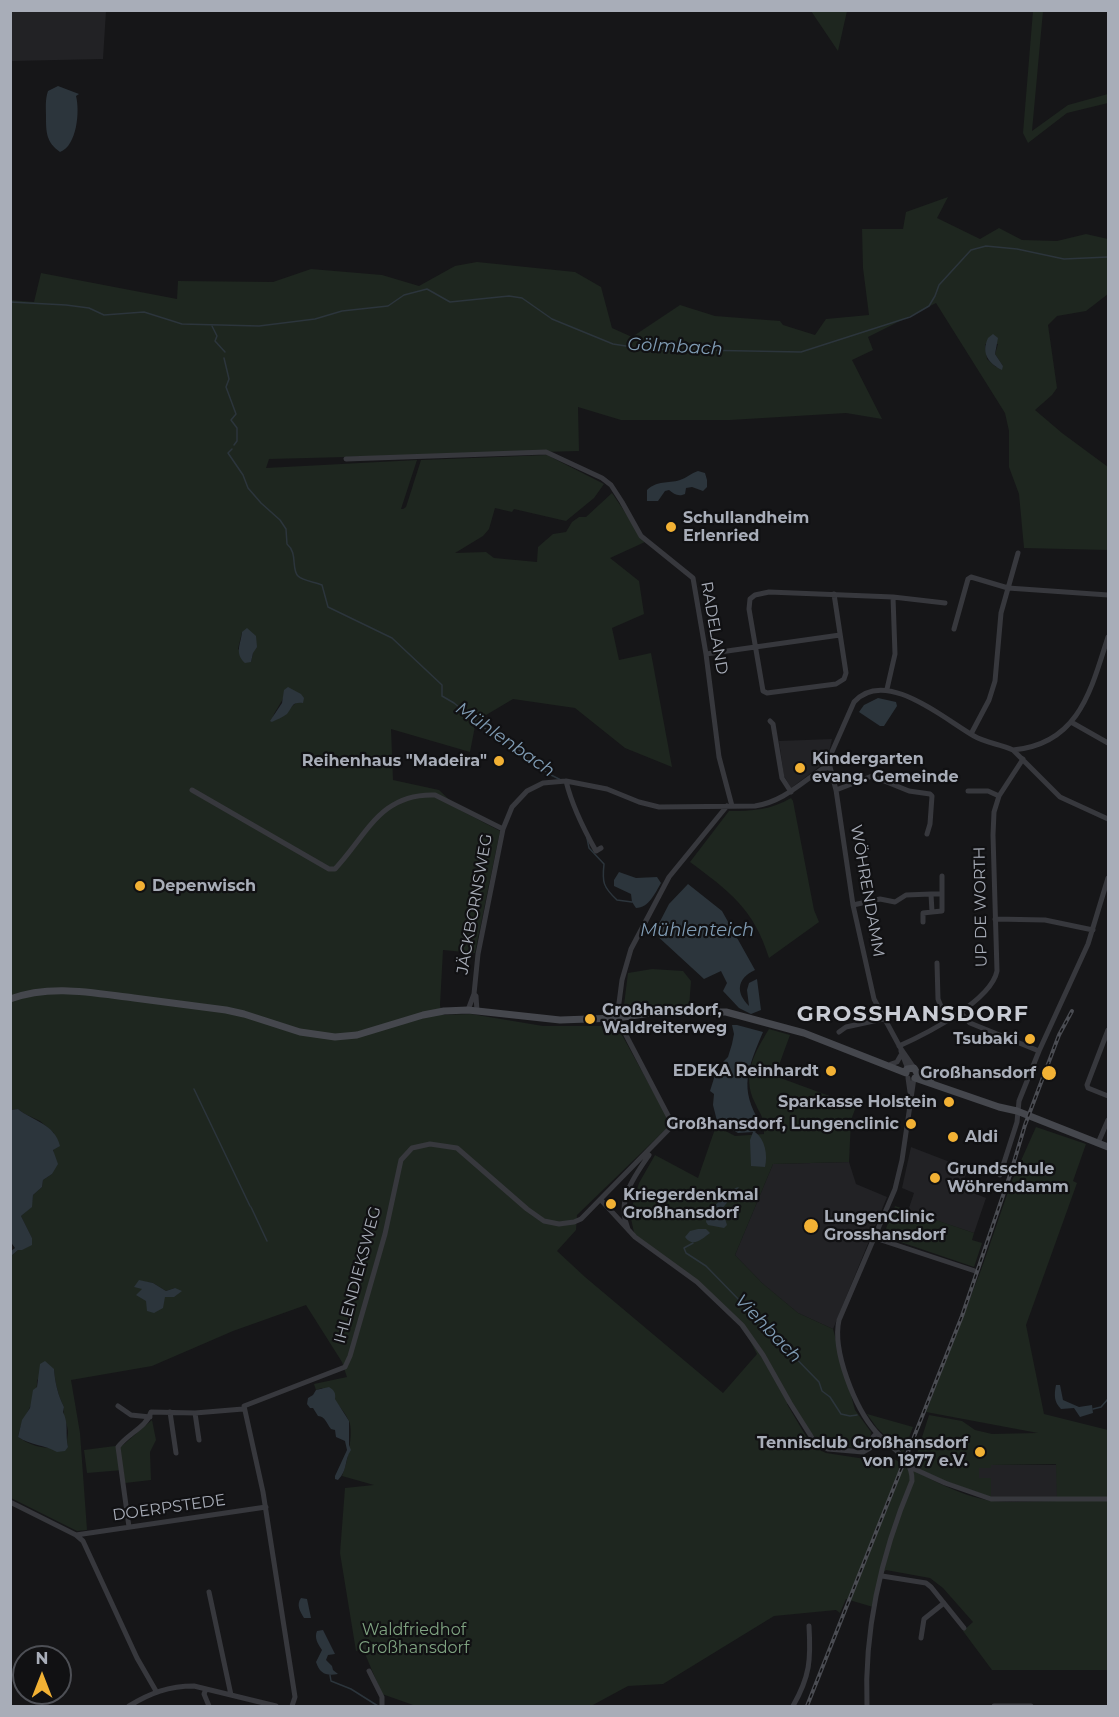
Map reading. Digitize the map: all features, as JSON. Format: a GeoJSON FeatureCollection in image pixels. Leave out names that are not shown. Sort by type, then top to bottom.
{"type":"FeatureCollection","features":[{"type":"Feature","properties":{"kind":"main road"},"geometry":{"type":"LineString","coordinates":[[10,999],[38,991],[95,993],[226,1010],[300,1032],[335,1037],[357,1035],[423,1015],[468,1010],[539,1020],[617,1018],[657,1012],[726,1012],[804,1033],[911,1073]]}},
{"type":"Feature","properties":{"kind":"main road"},"geometry":{"type":"LineString","coordinates":[[882,1062],[946,1088],[1017,1111],[1108,1147]]}},
{"type":"Feature","properties":{"kind":"street","name":"RADELAND"},"geometry":{"type":"LineString","coordinates":[[346,459],[546,452],[602,478],[616,494],[641,536],[693,578],[706,654],[719,757],[729,806]]}},
{"type":"Feature","properties":{"kind":"street"},"geometry":{"type":"LineString","coordinates":[[971,734],[989,700],[995,681],[998,633],[1018,553]]}},
{"type":"Feature","properties":{"kind":"street"},"geometry":{"type":"LineString","coordinates":[[954,629],[968,579],[971,577],[1008,588],[1108,595]]}},
{"type":"Feature","properties":{"kind":"street"},"geometry":{"type":"LineString","coordinates":[[834,594],[846,676],[836,684],[767,693],[761,688],[749,604],[752,596],[769,592],[834,594],[945,603]]}},
{"type":"Feature","properties":{"kind":"street"},"geometry":{"type":"LineString","coordinates":[[887,689],[895,654],[893,597]]}},
{"type":"Feature","properties":{"kind":"street"},"geometry":{"type":"LineString","coordinates":[[706,654],[840,635]]}},
{"type":"Feature","properties":{"kind":"street"},"geometry":{"type":"LineString","coordinates":[[1013,750],[1032,748],[1052,738],[1071,722],[1089,696],[1108,637]]}},
{"type":"Feature","properties":{"kind":"street"},"geometry":{"type":"LineString","coordinates":[[503,829],[513,807],[526,791],[543,783],[566,781],[607,789],[639,802],[659,807],[769,804],[791,792],[816,773],[830,767],[831,754],[854,702],[870,690],[887,689],[938,712],[982,740],[1013,750],[1060,797],[1108,819]]}},
{"type":"Feature","properties":{"kind":"street"},"geometry":{"type":"LineString","coordinates":[[771,721],[782,778],[791,792]]}},
{"type":"Feature","properties":{"kind":"street"},"geometry":{"type":"LineString","coordinates":[[1071,722],[1108,743]]}},
{"type":"Feature","properties":{"kind":"street","name":"UP DE WORTH"},"geometry":{"type":"LineString","coordinates":[[900,1050],[983,996],[994,981],[997,972],[994,812],[999,796],[1022,758],[1032,748]]}},
{"type":"Feature","properties":{"kind":"street","name":"WÖHRENDAMM"},"geometry":{"type":"LineString","coordinates":[[830,767],[836,790],[853,905],[872,991],[883,1019],[911,1073],[910,1097],[898,1180],[839,1320],[838,1343],[854,1398],[862,1414],[877,1433],[903,1456],[910,1467]]}},
{"type":"Feature","properties":{"kind":"street"},"geometry":{"type":"LineString","coordinates":[[836,790],[872,776],[909,791],[930,794],[932,796],[930,824],[927,834]]}},
{"type":"Feature","properties":{"kind":"street"},"geometry":{"type":"LineString","coordinates":[[566,781],[584,830],[597,850],[601,848]]}},
{"type":"Feature","properties":{"kind":"street","name":"JÄCKBORNSWEG"},"geometry":{"type":"LineString","coordinates":[[192,790],[329,869],[335,869],[344,860],[368,825],[380,813],[390,805],[409,798],[435,795],[503,829],[478,954],[474,994],[468,1010]]}},
{"type":"Feature","properties":{"kind":"street"},"geometry":{"type":"LineString","coordinates":[[968,791],[988,791],[999,796]]}},
{"type":"Feature","properties":{"kind":"street"},"geometry":{"type":"LineString","coordinates":[[634,1237],[625,1220],[623,1204],[634,1176],[673,1123],[617,1018],[622,980],[636,940],[669,877],[729,806]]}},
{"type":"Feature","properties":{"kind":"street"},"geometry":{"type":"LineString","coordinates":[[923,922],[923,913],[942,911],[942,876]]}},
{"type":"Feature","properties":{"kind":"street"},"geometry":{"type":"LineString","coordinates":[[1000,1175],[1017,1122],[1017,1111],[1022,1094],[1093,930],[1108,878]]}},
{"type":"Feature","properties":{"kind":"street"},"geometry":{"type":"LineString","coordinates":[[931,894],[932,912]]}},
{"type":"Feature","properties":{"kind":"street"},"geometry":{"type":"LineString","coordinates":[[853,905],[880,899],[895,902],[906,896],[942,894]]}},
{"type":"Feature","properties":{"kind":"street"},"geometry":{"type":"LineString","coordinates":[[995,919],[1046,920],[1093,930]]}},
{"type":"Feature","properties":{"kind":"street"},"geometry":{"type":"LineString","coordinates":[[937,963],[938,999],[946,1019]]}},
{"type":"Feature","properties":{"kind":"street","name":"JÄCKBORNSWEG"},"geometry":{"type":"LineString","coordinates":[[474,994],[477,1011]]}},
{"type":"Feature","properties":{"kind":"street"},"geometry":{"type":"LineString","coordinates":[[960,1012],[970,1023],[1039,1051]]}},
{"type":"Feature","properties":{"kind":"street"},"geometry":{"type":"LineString","coordinates":[[839,1032],[846,1026],[883,1019]]}},
{"type":"Feature","properties":{"kind":"street"},"geometry":{"type":"LineString","coordinates":[[1108,1030],[1087,1085],[1108,1096]]}},
{"type":"Feature","properties":{"kind":"street"},"geometry":{"type":"LineString","coordinates":[[891,1064],[897,1062],[900,1050]]}},
{"type":"Feature","properties":{"kind":"street"},"geometry":{"type":"LineString","coordinates":[[1098,1143],[1108,1120]]}},
{"type":"Feature","properties":{"kind":"street"},"geometry":{"type":"LineString","coordinates":[[657,1143],[601,1200],[634,1237],[697,1282],[742,1325],[763,1355],[814,1441],[828,1449],[864,1452],[870,1448],[873,1437],[877,1433]]}},
{"type":"Feature","properties":{"kind":"street","name":"IHLENDIEKSWEG"},"geometry":{"type":"LineString","coordinates":[[243,1409],[244,1406],[345,1367],[385,1234],[401,1160],[412,1148],[430,1144],[457,1148],[544,1221],[559,1224],[574,1222],[581,1219],[601,1200]]}},
{"type":"Feature","properties":{"kind":"street"},"geometry":{"type":"LineString","coordinates":[[875,1238],[975,1271]]}},
{"type":"Feature","properties":{"kind":"street"},"geometry":{"type":"LineString","coordinates":[[118,1406],[131,1415],[150,1417]]}},
{"type":"Feature","properties":{"kind":"street"},"geometry":{"type":"LineString","coordinates":[[129,1527],[118,1447],[122,1442],[150,1417],[151,1412],[195,1413],[243,1409],[266,1507],[295,1697],[292,1707]]}},
{"type":"Feature","properties":{"kind":"street"},"geometry":{"type":"LineString","coordinates":[[170,1412],[176,1453]]}},
{"type":"Feature","properties":{"kind":"street"},"geometry":{"type":"LineString","coordinates":[[195,1413],[199,1440]]}},
{"type":"Feature","properties":{"kind":"street"},"geometry":{"type":"LineString","coordinates":[[910,1467],[945,1483],[992,1499],[1108,1499]]}},
{"type":"Feature","properties":{"kind":"street"},"geometry":{"type":"LineString","coordinates":[[867,1707],[867,1655],[892,1532],[912,1481],[913,1472],[910,1467]]}},
{"type":"Feature","properties":{"kind":"street"},"geometry":{"type":"LineString","coordinates":[[10,1502],[76,1535],[83,1541],[118,1619],[156,1691]]}},
{"type":"Feature","properties":{"kind":"street","name":"DOERPSTEDE"},"geometry":{"type":"LineString","coordinates":[[76,1535],[266,1507]]}},
{"type":"Feature","properties":{"kind":"street"},"geometry":{"type":"LineString","coordinates":[[882,1575],[926,1583],[963,1628]]}},
{"type":"Feature","properties":{"kind":"street"},"geometry":{"type":"LineString","coordinates":[[209,1592],[231,1695]]}},
{"type":"Feature","properties":{"kind":"street"},"geometry":{"type":"LineString","coordinates":[[921,1638],[924,1619],[944,1603]]}},
{"type":"Feature","properties":{"kind":"street"},"geometry":{"type":"LineString","coordinates":[[794,1707],[808,1673],[811,1649],[810,1626]]}},
{"type":"Feature","properties":{"kind":"street"},"geometry":{"type":"LineString","coordinates":[[369,1671],[382,1697],[381,1707]]}},
{"type":"Feature","properties":{"kind":"street"},"geometry":{"type":"LineString","coordinates":[[129,1707],[156,1691],[186,1686],[276,1707]]}},
{"type":"Feature","properties":{"kind":"street"},"geometry":{"type":"LineString","coordinates":[[206,1689],[204,1694],[210,1707]]}},
{"type":"Feature","properties":{"kind":"street"},"geometry":{"type":"LineString","coordinates":[[994,1707],[1031,1707]]}},
{"type":"Feature","properties":{"kind":"shaded area"},"geometry":{"type":"Polygon","coordinates":[[[10,11],[106,11],[103,59],[11,61],[10,11]]]}},
{"type":"Feature","properties":{"kind":"shaded area","name":"Kindergarten evang. Gemeinde"},"geometry":{"type":"Polygon","coordinates":[[[832,739],[827,761],[791,788],[784,776],[779,741],[832,739]]]}},
{"type":"Feature","properties":{"kind":"shaded area","name":"Grundschule Wöhrendamm"},"geometry":{"type":"Polygon","coordinates":[[[911,1147],[968,1169],[961,1188],[986,1198],[974,1233],[908,1211],[914,1193],[902,1188],[911,1147]]]}},
{"type":"Feature","properties":{"kind":"shaded area","name":"LungenClinic Grosshansdorf"},"geometry":{"type":"Polygon","coordinates":[[[849,1162],[856,1184],[887,1197],[833,1329],[798,1313],[762,1283],[735,1255],[773,1164],[849,1162]]]}},
{"type":"Feature","properties":{"kind":"shaded area"},"geometry":{"type":"Polygon","coordinates":[[[991,1465],[1057,1465],[1057,1497],[991,1497],[991,1478],[979,1478],[979,1468],[991,1468],[991,1465]]]}},
{"type":"Feature","properties":{"kind":"green space"},"geometry":{"type":"Polygon","coordinates":[[[811,11],[847,11],[838,51],[811,11]]]}},
{"type":"Feature","properties":{"kind":"green space"},"geometry":{"type":"Polygon","coordinates":[[[1033,11],[1043,11],[1032,131],[1068,105],[1108,94],[1108,103],[1067,113],[1028,143],[1023,133],[1033,11]]]}},
{"type":"Feature","properties":{"kind":"green space","name":"Waldfriedhof Großhansdorf"},"geometry":{"type":"Polygon","coordinates":[[[948,197],[937,218],[980,239],[999,228],[1022,240],[1057,241],[1086,234],[1108,239],[1108,294],[1086,311],[1057,316],[1048,325],[1057,388],[1035,410],[1108,467],[1108,550],[1024,548],[1019,494],[1009,467],[1009,431],[1005,413],[936,303],[868,337],[873,350],[852,360],[882,419],[846,413],[730,420],[621,420],[578,407],[579,451],[269,459],[266,468],[417,460],[401,509],[403,509],[406,507],[421,460],[547,455],[604,484],[594,498],[566,521],[514,509],[512,512],[495,508],[489,529],[483,536],[455,553],[486,552],[494,558],[537,562],[538,547],[553,534],[566,532],[572,522],[579,517],[586,517],[612,493],[645,542],[610,558],[639,581],[644,614],[612,628],[619,660],[651,653],[672,767],[625,748],[575,708],[513,699],[476,721],[470,752],[391,729],[393,780],[439,790],[460,810],[500,831],[475,953],[443,950],[440,1005],[442,1015],[471,1014],[543,1026],[617,1026],[671,1124],[577,1215],[576,1230],[557,1251],[723,1393],[757,1354],[742,1325],[697,1282],[635,1237],[630,1214],[639,1183],[655,1155],[698,1178],[716,1126],[735,1136],[764,1134],[762,1117],[749,1083],[751,1064],[769,1029],[790,1035],[775,1076],[835,1098],[854,1096],[857,1104],[851,1120],[849,1162],[773,1164],[735,1255],[762,1283],[798,1313],[833,1329],[855,1410],[871,1432],[869,1446],[866,1447],[851,1448],[824,1443],[807,1428],[792,1403],[787,1404],[807,1438],[815,1448],[826,1453],[872,1460],[891,1457],[940,1484],[979,1498],[1000,1502],[1057,1501],[1056,1464],[991,1465],[991,1468],[979,1468],[979,1478],[991,1478],[991,1497],[945,1481],[913,1466],[929,1415],[962,1421],[975,1430],[992,1434],[1038,1433],[926,1412],[981,1270],[1011,1183],[1036,1127],[1086,1144],[1073,1181],[1077,1183],[1026,1325],[1044,1414],[1108,1430],[1108,1670],[992,1670],[963,1631],[973,1622],[943,1588],[930,1578],[886,1570],[881,1574],[873,1607],[846,1599],[840,1613],[836,1610],[774,1616],[663,1684],[628,1686],[591,1706],[416,1706],[382,1694],[363,1649],[356,1651],[340,1553],[345,1488],[374,1485],[342,1476],[348,1457],[349,1421],[333,1399],[322,1388],[316,1390],[314,1384],[347,1377],[342,1362],[306,1305],[233,1331],[152,1366],[71,1380],[80,1433],[87,1530],[77,1531],[11,1498],[11,1256],[32,1238],[21,1216],[31,1207],[33,1195],[42,1187],[43,1180],[52,1174],[54,1133],[40,1121],[18,1109],[11,1110],[10,300],[34,302],[41,273],[177,299],[178,281],[273,282],[311,269],[382,275],[419,286],[455,266],[477,262],[575,272],[601,287],[612,328],[632,337],[680,305],[715,316],[780,321],[783,325],[815,335],[826,319],[869,315],[863,268],[862,229],[903,229],[906,212],[948,197]],[[985,344],[987,359],[996,367],[1003,366],[995,354],[998,344],[985,344]],[[242,632],[238,649],[251,662],[253,653],[242,632]],[[284,697],[272,722],[296,703],[284,697]],[[139,1281],[142,1289],[165,1297],[175,1288],[166,1291],[153,1283],[139,1281]],[[54,1369],[37,1380],[37,1388],[18,1437],[30,1444],[42,1447],[68,1447],[64,1407],[57,1389],[54,1369]]]}},
{"type":"Feature","properties":{"kind":"green space"},"geometry":{"type":"Polygon","coordinates":[[[791,798],[814,910],[819,922],[769,958],[756,926],[748,914],[717,882],[690,862],[729,811],[761,809],[791,798]]]}},
{"type":"Feature","properties":{"kind":"green space"},"geometry":{"type":"Polygon","coordinates":[[[652,969],[683,971],[691,981],[689,1008],[623,1013],[628,973],[652,969]]]}},
{"type":"Feature","properties":{"kind":"green space"},"geometry":{"type":"Polygon","coordinates":[[[895,1206],[974,1233],[972,1240],[982,1243],[974,1267],[883,1236],[895,1206]]]}},
{"type":"Feature","properties":{"kind":"green space"},"geometry":{"type":"Polygon","coordinates":[[[867,1414],[913,1427],[903,1453],[877,1428],[867,1414]]]}},
{"type":"Feature","properties":{"kind":"green space"},"geometry":{"type":"Polygon","coordinates":[[[152,1420],[156,1440],[150,1452],[151,1480],[125,1483],[123,1470],[87,1473],[84,1450],[123,1445],[152,1420]]]}},
{"type":"Feature","properties":{"kind":"water"},"geometry":{"type":"Polygon","coordinates":[[[58,86],[79,94],[76,96],[78,110],[74,136],[66,148],[60,152],[49,140],[46,122],[48,91],[58,86]]]}},
{"type":"Feature","properties":{"kind":"water"},"geometry":{"type":"Polygon","coordinates":[[[993,334],[998,338],[995,354],[1003,366],[1002,370],[990,361],[986,353],[986,343],[993,334]]]}},
{"type":"Feature","properties":{"kind":"water"},"geometry":{"type":"Polygon","coordinates":[[[698,471],[705,473],[707,480],[707,487],[703,491],[692,487],[686,488],[685,494],[680,495],[669,490],[665,491],[658,501],[647,501],[647,490],[651,487],[659,483],[680,480],[698,471]]]}},
{"type":"Feature","properties":{"kind":"water"},"geometry":{"type":"Polygon","coordinates":[[[247,628],[256,636],[257,647],[251,662],[245,663],[240,656],[239,648],[242,632],[247,628]]]}},
{"type":"Feature","properties":{"kind":"water"},"geometry":{"type":"Polygon","coordinates":[[[288,687],[301,694],[304,698],[303,703],[294,704],[287,714],[272,722],[270,721],[282,703],[284,690],[288,687]]]}},
{"type":"Feature","properties":{"kind":"water"},"geometry":{"type":"Polygon","coordinates":[[[878,698],[896,702],[897,706],[884,726],[880,726],[859,712],[864,705],[878,698]]]}},
{"type":"Feature","properties":{"kind":"water"},"geometry":{"type":"Polygon","coordinates":[[[619,872],[636,878],[657,877],[661,883],[645,906],[636,908],[631,894],[614,886],[614,880],[619,872]]]}},
{"type":"Feature","properties":{"kind":"water","name":"Mühlenteich"},"geometry":{"type":"Polygon","coordinates":[[[688,884],[722,911],[755,970],[741,982],[740,991],[749,1006],[747,990],[749,983],[757,979],[761,1010],[751,1014],[739,1008],[723,991],[727,983],[721,971],[704,979],[654,933],[669,904],[688,884]]]}},
{"type":"Feature","properties":{"kind":"water"},"geometry":{"type":"Polygon","coordinates":[[[732,1025],[763,1032],[750,1067],[748,1089],[754,1111],[761,1124],[755,1132],[765,1148],[765,1167],[751,1166],[750,1140],[753,1132],[738,1133],[717,1121],[713,1105],[714,1094],[710,1091],[715,1075],[721,1076],[722,1063],[728,1057],[734,1034],[732,1025]]]}},
{"type":"Feature","properties":{"kind":"water"},"geometry":{"type":"Polygon","coordinates":[[[18,1109],[48,1128],[60,1146],[53,1150],[58,1164],[52,1174],[43,1180],[42,1187],[33,1195],[32,1207],[21,1216],[32,1238],[32,1245],[18,1250],[11,1256],[11,1251],[15,1248],[10,1241],[11,1110],[18,1109]]]}},
{"type":"Feature","properties":{"kind":"water"},"geometry":{"type":"Polygon","coordinates":[[[739,1187],[722,1209],[727,1225],[724,1228],[708,1225],[706,1222],[714,1207],[729,1192],[739,1187]]]}},
{"type":"Feature","properties":{"kind":"water"},"geometry":{"type":"Polygon","coordinates":[[[706,1229],[710,1233],[694,1242],[685,1237],[690,1231],[706,1229]]]}},
{"type":"Feature","properties":{"kind":"water"},"geometry":{"type":"Polygon","coordinates":[[[139,1280],[153,1283],[166,1291],[175,1288],[182,1291],[174,1297],[165,1297],[163,1308],[154,1313],[147,1311],[146,1301],[136,1295],[142,1289],[134,1287],[139,1280]]]}},
{"type":"Feature","properties":{"kind":"water"},"geometry":{"type":"Polygon","coordinates":[[[45,1361],[54,1369],[57,1389],[64,1407],[68,1447],[65,1451],[57,1452],[18,1437],[22,1420],[30,1408],[33,1390],[37,1387],[40,1364],[45,1361]]]}},
{"type":"Feature","properties":{"kind":"water"},"geometry":{"type":"Polygon","coordinates":[[[1056,1385],[1060,1385],[1063,1400],[1079,1407],[1092,1405],[1093,1413],[1080,1417],[1074,1408],[1061,1409],[1055,1398],[1056,1385]]]}},
{"type":"Feature","properties":{"kind":"water"},"geometry":{"type":"Polygon","coordinates":[[[329,1387],[349,1421],[351,1450],[338,1480],[335,1476],[347,1450],[345,1441],[336,1437],[335,1430],[331,1429],[324,1419],[307,1404],[308,1398],[316,1390],[329,1387]]]}},
{"type":"Feature","properties":{"kind":"water"},"geometry":{"type":"Polygon","coordinates":[[[301,1598],[307,1599],[311,1618],[304,1618],[301,1613],[299,1606],[301,1598]]]}},
{"type":"Feature","properties":{"kind":"water"},"geometry":{"type":"Polygon","coordinates":[[[323,1630],[335,1654],[328,1655],[326,1660],[338,1674],[324,1673],[316,1662],[322,1650],[316,1634],[317,1631],[323,1630]]]}},
{"type":"Feature","properties":{"kind":"waterway","name":"Gölmbach"},"geometry":{"type":"LineString","coordinates":[[10,302],[89,308],[104,315],[144,312],[182,324],[259,326],[315,319],[342,311],[388,306],[404,295],[427,289],[450,302],[509,296],[522,298],[552,319],[613,344],[645,349],[801,352],[910,317],[929,306],[939,285],[971,250],[986,246],[1017,249],[1064,259],[1108,257]]}},
{"type":"Feature","properties":{"kind":"waterway","name":"Mühlenbach"},"geometry":{"type":"LineString","coordinates":[[212,326],[217,336],[215,341],[225,352]]}},
{"type":"Feature","properties":{"kind":"waterway","name":"Mühlenbach"},"geometry":{"type":"LineString","coordinates":[[224,358],[229,379],[226,387],[236,414],[231,420],[237,428],[237,441],[234,445]]}},
{"type":"Feature","properties":{"kind":"waterway","name":"Mühlenbach"},"geometry":{"type":"LineString","coordinates":[[232,449],[228,453],[243,475],[248,488],[286,529],[287,544],[292,552],[296,573],[303,579],[322,585],[328,607],[392,638],[442,685],[442,696],[484,728],[514,745],[530,761],[561,780]]}},
{"type":"Feature","properties":{"kind":"waterway"},"geometry":{"type":"LineString","coordinates":[[587,838],[589,848],[604,864],[603,875],[606,888],[617,900],[632,902]]}},
{"type":"Feature","properties":{"kind":"waterway"},"geometry":{"type":"LineString","coordinates":[[194,1089],[250,1206]]}},
{"type":"Feature","properties":{"kind":"waterway"},"geometry":{"type":"LineString","coordinates":[[251,1207],[267,1241]]}},
{"type":"Feature","properties":{"kind":"waterway","name":"Viehbach"},"geometry":{"type":"LineString","coordinates":[[693,1243],[684,1248],[686,1253],[706,1266],[819,1382],[822,1391],[830,1397],[841,1414],[857,1415]]}},
{"type":"Feature","properties":{"kind":"waterway"},"geometry":{"type":"LineString","coordinates":[[1093,1409],[1101,1407],[1108,1399]]}},
{"type":"Feature","properties":{"kind":"waterway"},"geometry":{"type":"LineString","coordinates":[[330,1675],[331,1681],[351,1689],[378,1706]]}},
{"type":"Feature","properties":{"kind":"railway"},"geometry":{"type":"LineString","coordinates":[[807,1706],[962,1316],[1025,1125],[1059,1035],[1072,1011]]}},
{"type":"Feature","properties":{"kind":"place","name":"Schullandheim Erlenried"},"geometry":{"type":"Point","coordinates":[671,527]}},
{"type":"Feature","properties":{"kind":"place","name":"Reihenhaus \"Madeira\""},"geometry":{"type":"Point","coordinates":[499,761]}},
{"type":"Feature","properties":{"kind":"place","name":"Kindergarten evang. Gemeinde"},"geometry":{"type":"Point","coordinates":[800,768]}},
{"type":"Feature","properties":{"kind":"place","name":"Depenwisch"},"geometry":{"type":"Point","coordinates":[140,886]}},
{"type":"Feature","properties":{"kind":"place","name":"Großhansdorf, Waldreiterweg"},"geometry":{"type":"Point","coordinates":[590,1019]}},
{"type":"Feature","properties":{"kind":"place","name":"Tsubaki"},"geometry":{"type":"Point","coordinates":[1030,1039]}},
{"type":"Feature","properties":{"kind":"place","name":"EDEKA Reinhardt"},"geometry":{"type":"Point","coordinates":[831,1071]}},
{"type":"Feature","properties":{"kind":"place","name":"Großhansdorf"},"geometry":{"type":"Point","coordinates":[1049,1073]}},
{"type":"Feature","properties":{"kind":"place","name":"Sparkasse Holstein"},"geometry":{"type":"Point","coordinates":[949,1102]}},
{"type":"Feature","properties":{"kind":"place","name":"Großhansdorf, Lungenclinic"},"geometry":{"type":"Point","coordinates":[911,1124]}},
{"type":"Feature","properties":{"kind":"place","name":"Aldi"},"geometry":{"type":"Point","coordinates":[953,1137]}},
{"type":"Feature","properties":{"kind":"place","name":"Grundschule Wöhrendamm"},"geometry":{"type":"Point","coordinates":[935,1178]}},
{"type":"Feature","properties":{"kind":"place","name":"Kriegerdenkmal Großhansdorf"},"geometry":{"type":"Point","coordinates":[611,1204]}},
{"type":"Feature","properties":{"kind":"place","name":"LungenClinic Grosshansdorf"},"geometry":{"type":"Point","coordinates":[811,1226]}},
{"type":"Feature","properties":{"kind":"place","name":"Tennisclub Großhansdorf von 1977 e.V."},"geometry":{"type":"Point","coordinates":[980,1452]}},
{"type":"Feature","properties":{"kind":"district","name":"GROSSHANSDORF"},"geometry":{"type":"Point","coordinates":[913,1015]}}]}
